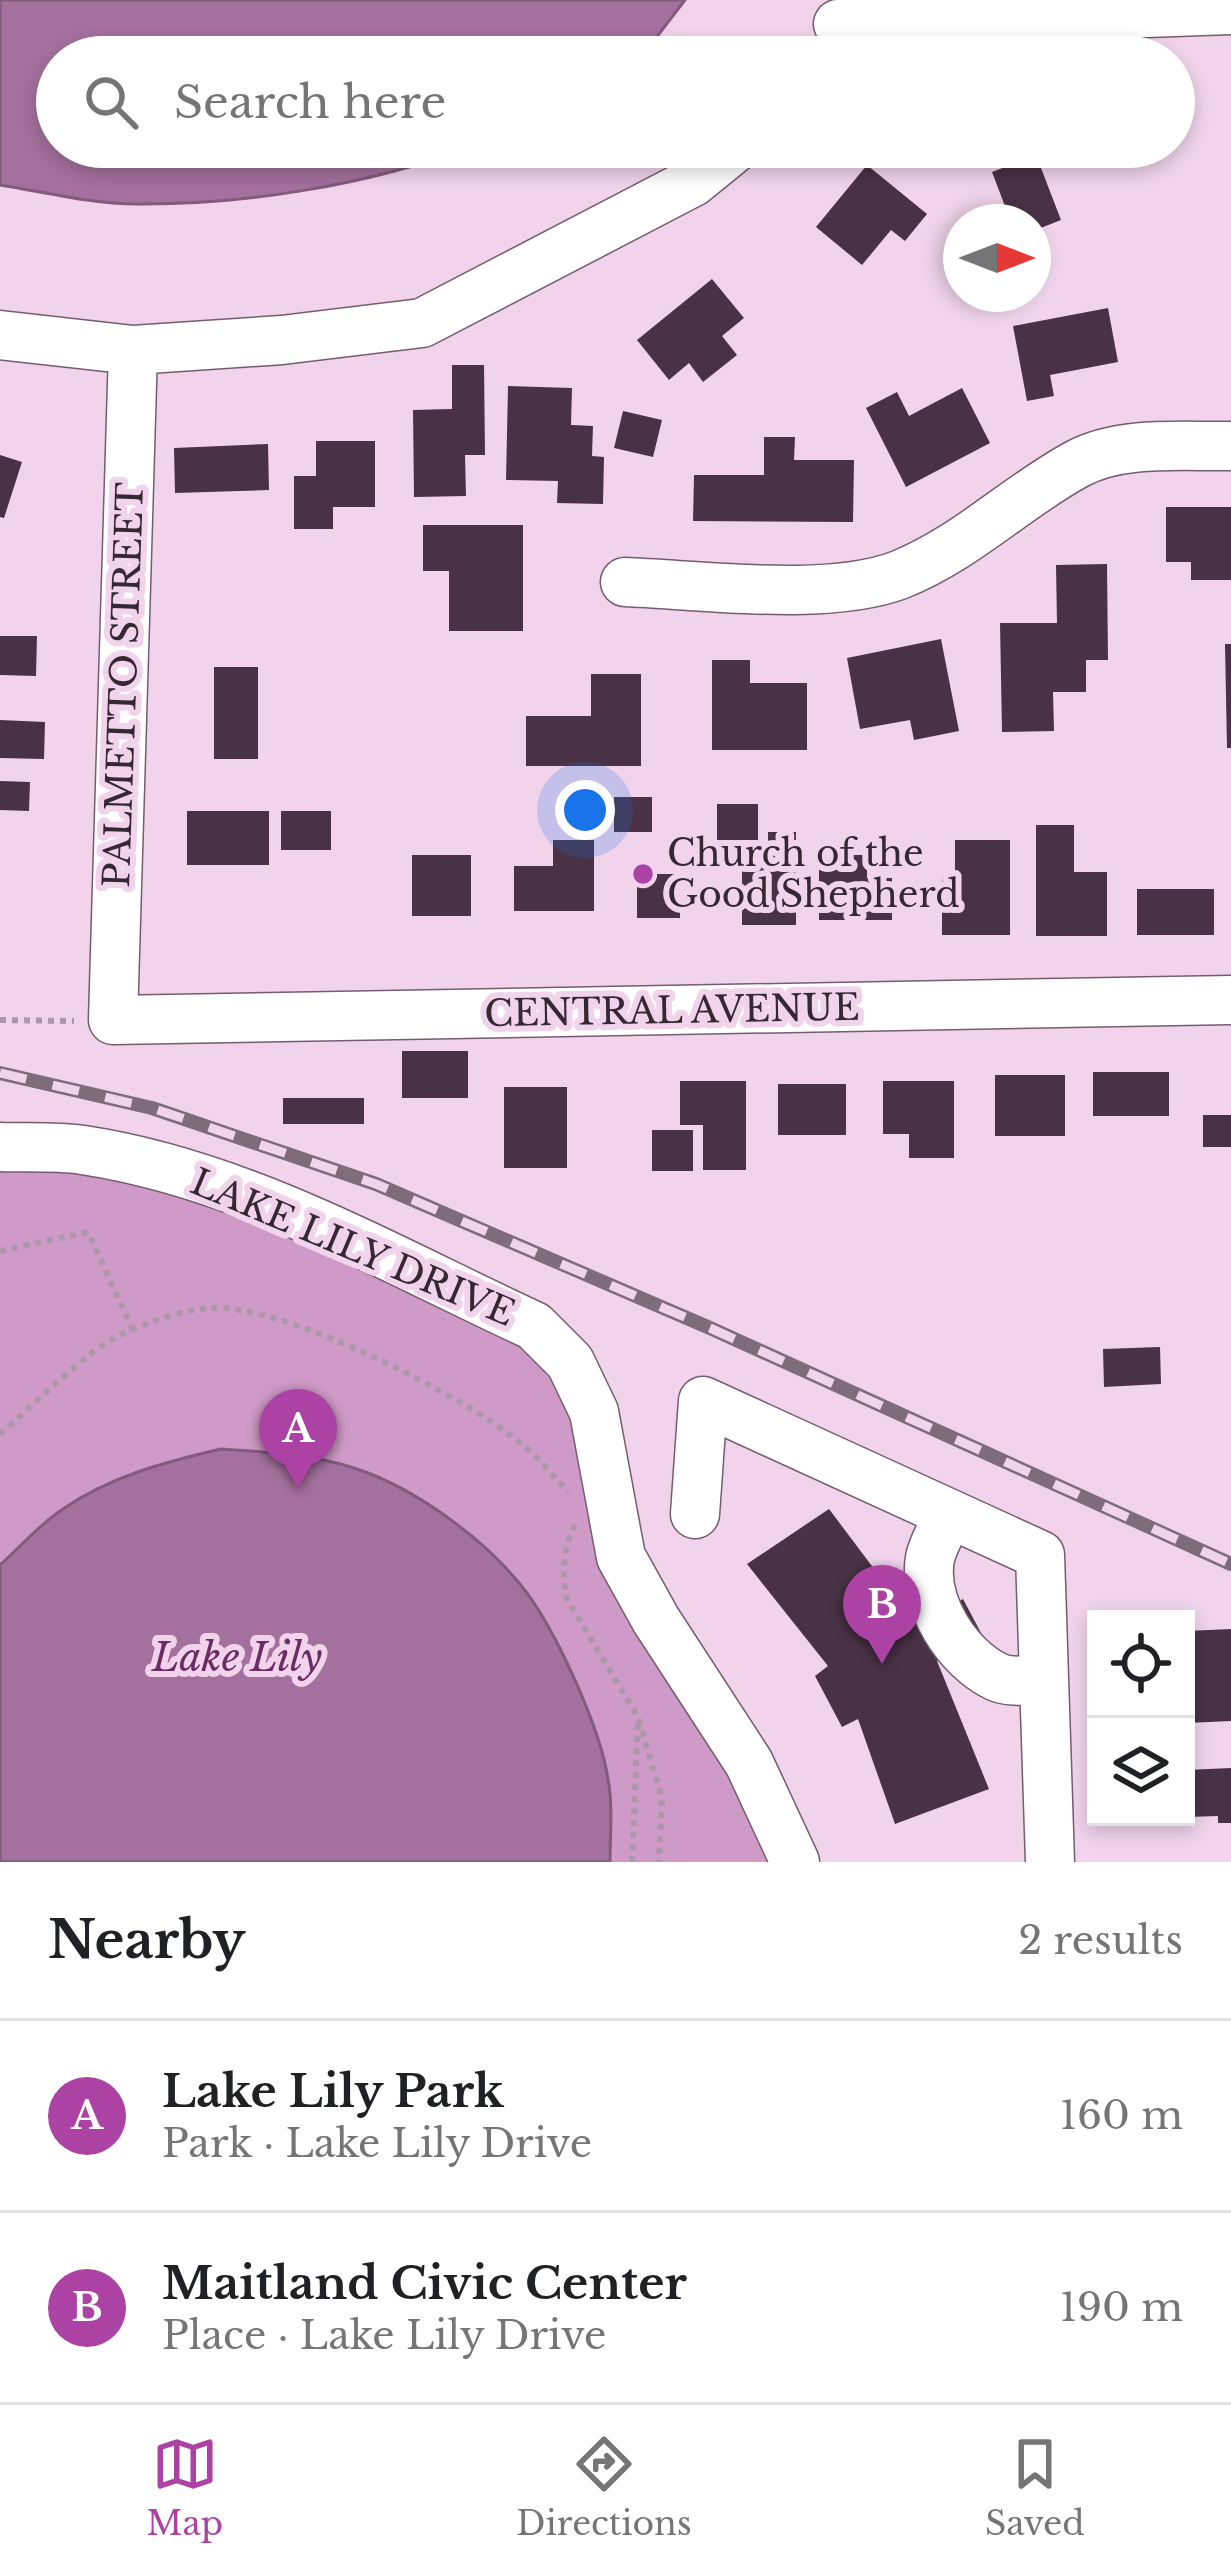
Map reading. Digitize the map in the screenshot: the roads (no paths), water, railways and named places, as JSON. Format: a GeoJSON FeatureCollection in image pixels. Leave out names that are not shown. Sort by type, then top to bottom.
{"type":"FeatureCollection","features":[{"type":"Feature","properties":{"kind":"street"},"geometry":{"type":"LineString","coordinates":[[834,27],[1231,10]]}},
{"type":"Feature","properties":{"kind":"street"},"geometry":{"type":"LineString","coordinates":[[0,335],[133,350],[282,340],[422,323],[693,182],[710,168]]}},
{"type":"Feature","properties":{"kind":"street","name":"PALMETTO STREET"},"geometry":{"type":"LineString","coordinates":[[113,1020],[133,350]]}},
{"type":"Feature","properties":{"kind":"street"},"geometry":{"type":"LineString","coordinates":[[625,582],[824,589],[897,576],[982,530],[1080,462],[1141,447],[1231,446]]}},
{"type":"Feature","properties":{"kind":"street","name":"CENTRAL AVENUE"},"geometry":{"type":"LineString","coordinates":[[113,1020],[1231,1000]]}},
{"type":"Feature","properties":{"kind":"street","name":"LAKE LILY DRIVE"},"geometry":{"type":"LineString","coordinates":[[0,1147],[79,1149],[161,1166],[255,1197],[534,1326],[570,1362],[594,1412],[621,1557],[749,1763],[795,1862]]}},
{"type":"Feature","properties":{"kind":"street"},"geometry":{"type":"LineString","coordinates":[[695,1514],[703,1401],[1040,1556],[1051,1862]]}},
{"type":"Feature","properties":{"kind":"street"},"geometry":{"type":"LineString","coordinates":[[949,1514],[930,1557],[930,1592],[942,1619],[972,1661],[1002,1680],[1044,1680]]}},
{"type":"Feature","properties":{"kind":"water"},"geometry":{"type":"Polygon","coordinates":[[[0,0],[685,0],[658,36],[36,36],[36,168],[404,168],[306,190],[177,203],[85,200],[0,185],[0,0]]]}},
{"type":"Feature","properties":{"kind":"water","name":"Lake Lily"},"geometry":{"type":"Polygon","coordinates":[[[221,1449],[307,1457],[380,1478],[450,1519],[511,1574],[552,1633],[596,1734],[610,1789],[610,1862],[0,1862],[0,1565],[81,1497],[159,1465],[221,1449]]]}},
{"type":"Feature","properties":{"kind":"railway"},"geometry":{"type":"LineString","coordinates":[[0,1073],[152,1108],[376,1184],[710,1328],[1231,1564]]}},
{"type":"Feature","properties":{"kind":"place","name":"Church of the Good Shepherd"},"geometry":{"type":"Point","coordinates":[643,874]}},
{"type":"Feature","properties":{"kind":"place","name":"Lake Lily Park"},"geometry":{"type":"Point","coordinates":[298,1488]}},
{"type":"Feature","properties":{"kind":"place","name":"Maitland Civic Center"},"geometry":{"type":"Point","coordinates":[882,1664]}}]}
